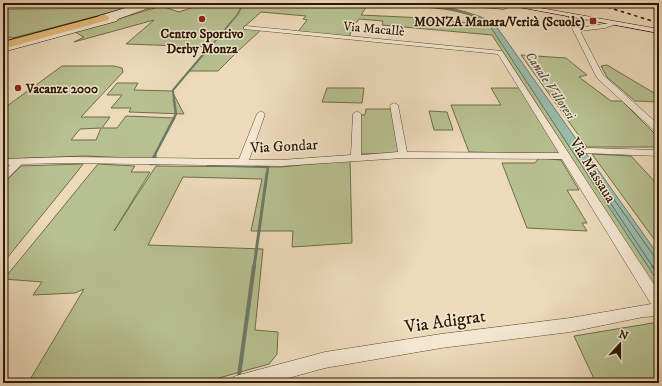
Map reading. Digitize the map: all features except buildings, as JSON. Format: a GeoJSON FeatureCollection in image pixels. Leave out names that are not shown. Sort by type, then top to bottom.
{"type":"FeatureCollection","features":[{"type":"Feature","properties":{"kind":"highway"},"geometry":{"type":"LineString","coordinates":[[3,46],[107,17]]}},
{"type":"Feature","properties":{"kind":"street"},"geometry":{"type":"LineString","coordinates":[[436,3],[504,7],[511,5]]}},
{"type":"Feature","properties":{"kind":"street"},"geometry":{"type":"LineString","coordinates":[[500,3],[601,25]]}},
{"type":"Feature","properties":{"kind":"street"},"geometry":{"type":"LineString","coordinates":[[3,7],[141,6],[155,4]]}},
{"type":"Feature","properties":{"kind":"street"},"geometry":{"type":"LineString","coordinates":[[107,17],[155,4]]}},
{"type":"Feature","properties":{"kind":"street"},"geometry":{"type":"LineString","coordinates":[[107,17],[141,6]]}},
{"type":"Feature","properties":{"kind":"street"},"geometry":{"type":"LineString","coordinates":[[572,19],[576,30],[600,76],[659,130]]}},
{"type":"Feature","properties":{"kind":"street"},"geometry":{"type":"LineString","coordinates":[[576,30],[614,23],[659,31]]}},
{"type":"Feature","properties":{"kind":"street","name":"Via Macallè"},"geometry":{"type":"LineString","coordinates":[[246,28],[500,52]]}},
{"type":"Feature","properties":{"kind":"street","name":"Via Massaua"},"geometry":{"type":"LineString","coordinates":[[500,52],[659,304]]}},
{"type":"Feature","properties":{"kind":"street"},"geometry":{"type":"LineString","coordinates":[[394,104],[403,155]]}},
{"type":"Feature","properties":{"kind":"street"},"geometry":{"type":"LineString","coordinates":[[243,163],[261,114]]}},
{"type":"Feature","properties":{"kind":"street"},"geometry":{"type":"LineString","coordinates":[[356,156],[357,114]]}},
{"type":"Feature","properties":{"kind":"street"},"geometry":{"type":"LineString","coordinates":[[587,151],[659,153]]}},
{"type":"Feature","properties":{"kind":"street","name":"Via Gondar"},"geometry":{"type":"LineString","coordinates":[[3,162],[132,160],[281,163],[356,156],[567,156]]}},
{"type":"Feature","properties":{"kind":"street"},"geometry":{"type":"LineString","coordinates":[[3,177],[20,161]]}},
{"type":"Feature","properties":{"kind":"street","name":"Via Adigrat"},"geometry":{"type":"LineString","coordinates":[[239,383],[324,360],[440,341],[570,325],[659,310]]}},
{"type":"Feature","properties":{"kind":"green space"},"geometry":{"type":"Polygon","coordinates":[[[206,3],[418,5],[462,11],[476,16],[488,23],[659,283],[659,293],[492,35],[382,25],[383,21],[359,19],[357,22],[348,27],[353,28],[349,37],[297,33],[307,20],[303,19],[306,16],[261,12],[243,28],[261,30],[218,71],[189,71],[209,47],[126,44],[154,20],[74,42],[84,37],[75,32],[161,6],[179,12],[206,3]],[[367,6],[361,15],[425,18],[425,21],[485,23],[459,12],[444,9],[428,7],[367,6]]]}},
{"type":"Feature","properties":{"kind":"green space"},"geometry":{"type":"Polygon","coordinates":[[[135,6],[13,38],[3,39],[3,8],[135,6]]]}},
{"type":"Feature","properties":{"kind":"green space"},"geometry":{"type":"Polygon","coordinates":[[[521,55],[566,58],[587,75],[579,77],[611,101],[622,101],[659,138],[659,147],[587,147],[521,55]]]}},
{"type":"Feature","properties":{"kind":"green space"},"geometry":{"type":"Polygon","coordinates":[[[607,65],[659,96],[659,102],[635,101],[607,77],[601,66],[607,65]]]}},
{"type":"Feature","properties":{"kind":"green space"},"geometry":{"type":"Polygon","coordinates":[[[62,66],[114,66],[122,68],[123,72],[81,117],[110,117],[102,128],[117,128],[126,116],[175,118],[156,153],[156,159],[85,156],[3,159],[3,109],[62,66]],[[101,128],[80,129],[71,140],[96,140],[101,128]]]}},
{"type":"Feature","properties":{"kind":"green space"},"geometry":{"type":"Polygon","coordinates":[[[117,83],[138,83],[134,90],[172,91],[184,114],[129,112],[131,108],[111,108],[122,95],[107,95],[117,83]]]}},
{"type":"Feature","properties":{"kind":"green space"},"geometry":{"type":"Polygon","coordinates":[[[327,88],[364,88],[362,103],[322,102],[327,88]]]}},
{"type":"Feature","properties":{"kind":"green space"},"geometry":{"type":"Polygon","coordinates":[[[491,88],[522,88],[561,150],[558,154],[469,152],[451,105],[501,105],[491,88]]]}},
{"type":"Feature","properties":{"kind":"green space"},"geometry":{"type":"Polygon","coordinates":[[[366,109],[392,109],[400,153],[359,154],[359,115],[365,115],[366,109]]]}},
{"type":"Feature","properties":{"kind":"green space"},"geometry":{"type":"Polygon","coordinates":[[[429,111],[447,112],[453,130],[434,130],[429,111]]]}},
{"type":"Feature","properties":{"kind":"green space"},"geometry":{"type":"Polygon","coordinates":[[[592,154],[631,156],[659,186],[659,246],[592,154]]]}},
{"type":"Feature","properties":{"kind":"green space"},"geometry":{"type":"Polygon","coordinates":[[[539,158],[561,160],[579,190],[567,190],[587,223],[582,223],[587,231],[527,228],[502,163],[535,163],[539,158]]]}},
{"type":"Feature","properties":{"kind":"green space"},"geometry":{"type":"Polygon","coordinates":[[[350,160],[352,243],[292,247],[293,231],[251,231],[262,179],[183,177],[148,245],[263,249],[255,330],[278,332],[277,354],[269,364],[201,383],[28,383],[84,289],[75,293],[33,295],[42,282],[4,279],[98,164],[135,166],[131,172],[150,172],[114,231],[156,166],[281,167],[350,160]]]}},
{"type":"Feature","properties":{"kind":"green space"},"geometry":{"type":"Polygon","coordinates":[[[83,164],[3,263],[3,184],[21,166],[83,164]]]}},
{"type":"Feature","properties":{"kind":"green space"},"geometry":{"type":"Polygon","coordinates":[[[659,322],[659,383],[596,383],[574,336],[659,322]]]}},
{"type":"Feature","properties":{"kind":"water"},"geometry":{"type":"Polygon","coordinates":[[[334,3],[416,4],[458,10],[494,23],[659,256],[659,283],[488,23],[455,10],[435,7],[392,4],[334,3]]]}},
{"type":"Feature","properties":{"kind":"waterway"},"geometry":{"type":"LineString","coordinates":[[212,45],[237,15],[244,3]]}},
{"type":"Feature","properties":{"kind":"waterway"},"geometry":{"type":"LineString","coordinates":[[174,101],[173,90],[212,44]]}},
{"type":"Feature","properties":{"kind":"waterway"},"geometry":{"type":"LineString","coordinates":[[158,164],[150,164],[176,114],[174,100]]}},
{"type":"Feature","properties":{"kind":"waterway"},"geometry":{"type":"LineString","coordinates":[[208,165],[268,167],[267,174]]}},
{"type":"Feature","properties":{"kind":"waterway"},"geometry":{"type":"LineString","coordinates":[[254,267],[267,173]]}},
{"type":"Feature","properties":{"kind":"waterway"},"geometry":{"type":"LineString","coordinates":[[238,383],[254,266]]}},
{"type":"Feature","properties":{"kind":"railway"},"geometry":{"type":"LineString","coordinates":[[594,3],[659,23]]}},
{"type":"Feature","properties":{"kind":"place","name":"Centro Sportivo Derby Monza"},"geometry":{"type":"Point","coordinates":[202,19]}},
{"type":"Feature","properties":{"kind":"place","name":"MONZA Manara/Verità (Scuole)"},"geometry":{"type":"Point","coordinates":[593,21]}},
{"type":"Feature","properties":{"kind":"place","name":"Vacanze 2000"},"geometry":{"type":"Point","coordinates":[18,88]}},
{"type":"Feature","properties":{"kind":"water label","name":"Canale Villoresi"},"geometry":{"type":"Point","coordinates":[551,85]}}]}
